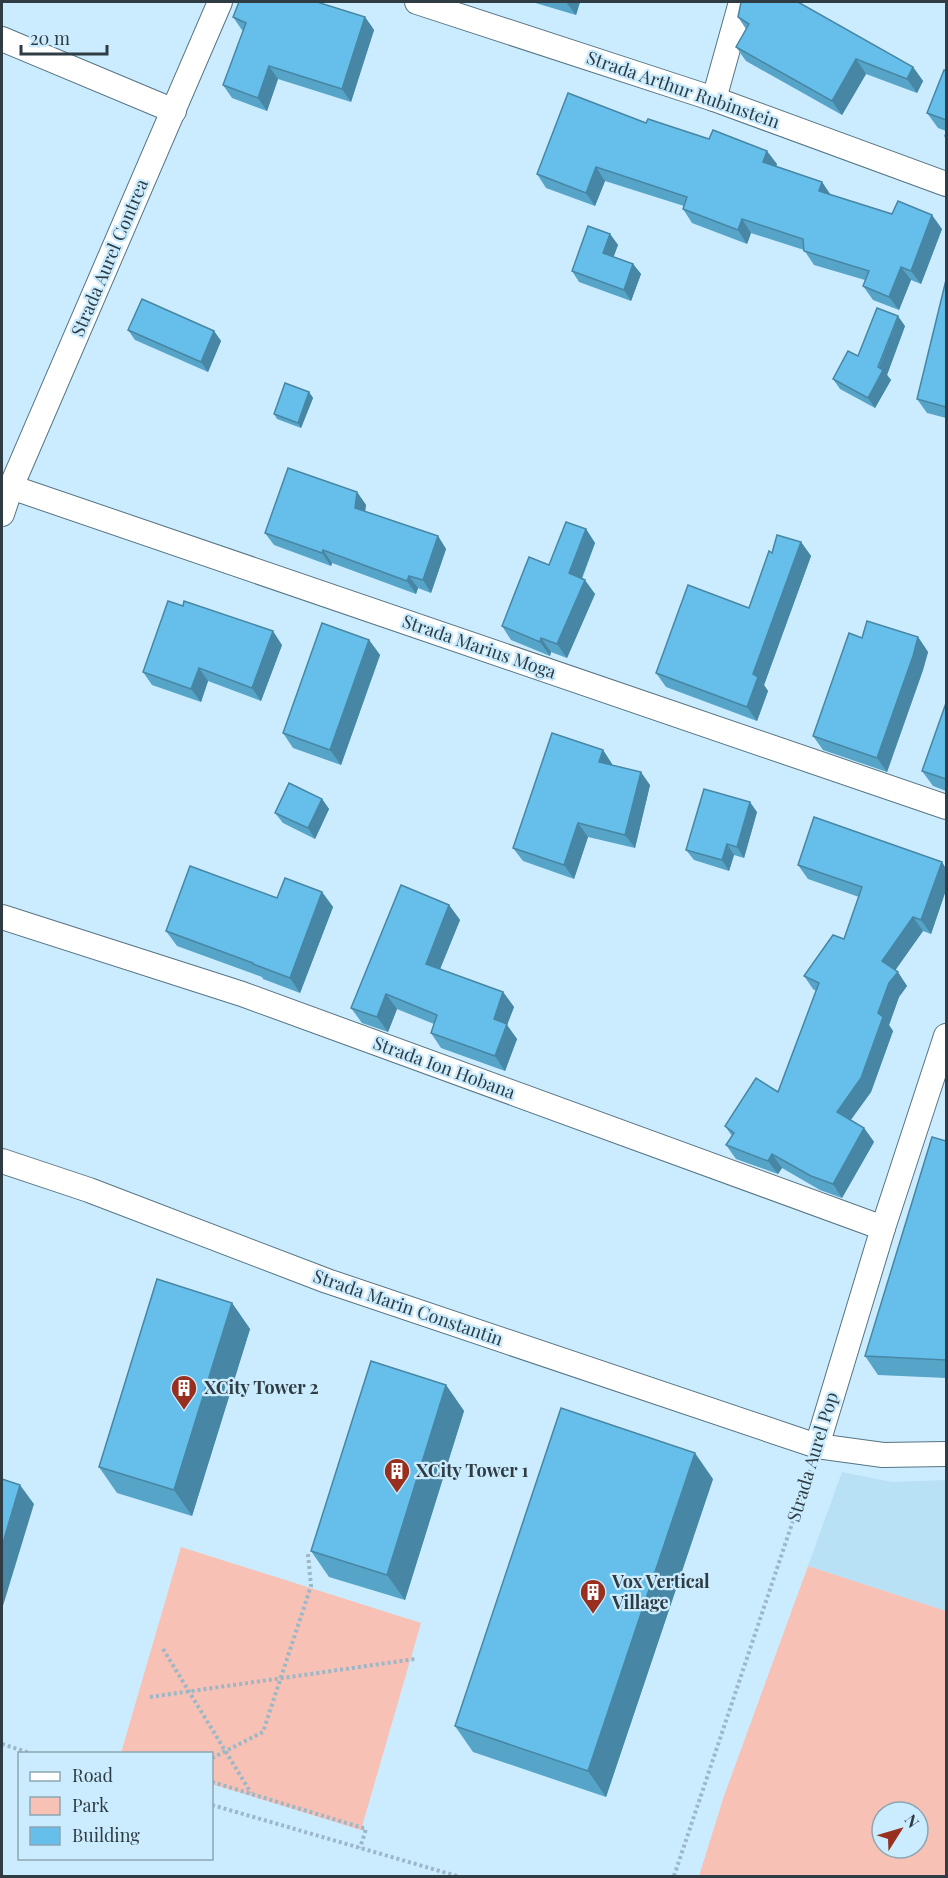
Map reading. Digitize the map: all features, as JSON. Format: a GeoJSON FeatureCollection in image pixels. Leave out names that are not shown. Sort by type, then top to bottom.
{"type":"FeatureCollection","features":[{"type":"Feature","properties":{"kind":"street","name":"Strada Aurel Contrea"},"geometry":{"type":"LineString","coordinates":[[2,514],[11,487],[219,2]]}},
{"type":"Feature","properties":{"kind":"street","name":"Strada Arthur Rubinstein"},"geometry":{"type":"LineString","coordinates":[[417,2],[714,99],[946,184]]}},
{"type":"Feature","properties":{"kind":"street"},"geometry":{"type":"LineString","coordinates":[[714,99],[741,2]]}},
{"type":"Feature","properties":{"kind":"street"},"geometry":{"type":"LineString","coordinates":[[2,39],[174,111]]}},
{"type":"Feature","properties":{"kind":"street","name":"Strada Marius Moga"},"geometry":{"type":"LineString","coordinates":[[11,487],[946,807]]}},
{"type":"Feature","properties":{"kind":"street","name":"Strada Ion Hobana"},"geometry":{"type":"LineString","coordinates":[[2,917],[242,994],[883,1228]]}},
{"type":"Feature","properties":{"kind":"street","name":"Strada Aurel Pop"},"geometry":{"type":"LineString","coordinates":[[817,1446],[883,1228],[946,1036]]}},
{"type":"Feature","properties":{"kind":"street","name":"Strada Marin Constantin"},"geometry":{"type":"LineString","coordinates":[[2,1161],[89,1191],[327,1281],[817,1446],[883,1455],[946,1454]]}},
{"type":"Feature","properties":{"kind":"path","name":"Strada Aurel Pop"},"geometry":{"type":"LineString","coordinates":[[674,1876],[817,1446]]}},
{"type":"Feature","properties":{"kind":"path"},"geometry":{"type":"LineString","coordinates":[[213,1757],[263,1732],[311,1586],[308,1554]]}},
{"type":"Feature","properties":{"kind":"path"},"geometry":{"type":"LineString","coordinates":[[163,1649],[251,1794]]}},
{"type":"Feature","properties":{"kind":"path"},"geometry":{"type":"LineString","coordinates":[[150,1697],[415,1659]]}},
{"type":"Feature","properties":{"kind":"path"},"geometry":{"type":"LineString","coordinates":[[2,1744],[27,1752]]}},
{"type":"Feature","properties":{"kind":"path"},"geometry":{"type":"LineString","coordinates":[[213,1782],[366,1829],[360,1848]]}},
{"type":"Feature","properties":{"kind":"path"},"geometry":{"type":"LineString","coordinates":[[213,1805],[457,1876]]}},
{"type":"Feature","properties":{"kind":"shaded area"},"geometry":{"type":"Polygon","coordinates":[[[842,1472],[892,1482],[946,1480],[946,1611],[808,1566],[842,1472]]]}},
{"type":"Feature","properties":{"kind":"green space"},"geometry":{"type":"Polygon","coordinates":[[[181,1547],[421,1623],[361,1830],[213,1784],[213,1752],[121,1752],[181,1547]]]}},
{"type":"Feature","properties":{"kind":"green space"},"geometry":{"type":"Polygon","coordinates":[[[808,1566],[946,1611],[946,1876],[699,1876],[724,1796],[808,1566]]]}},
{"type":"Feature","properties":{"kind":"building"},"geometry":{"type":"Polygon","coordinates":[[[239,2],[317,2],[365,17],[342,89],[269,66],[258,98],[223,85],[246,23],[233,17],[239,2]]]}},
{"type":"Feature","properties":{"kind":"building"},"geometry":{"type":"Polygon","coordinates":[[[741,2],[798,2],[913,67],[907,79],[856,59],[832,101],[736,47],[749,24],[738,17],[741,2]]]}},
{"type":"Feature","properties":{"kind":"building"},"geometry":{"type":"Polygon","coordinates":[[[944,70],[946,71],[946,120],[927,113],[944,70]]]}},
{"type":"Feature","properties":{"kind":"building"},"geometry":{"type":"Polygon","coordinates":[[[568,93],[646,123],[648,119],[709,139],[713,130],[767,151],[763,162],[822,182],[819,191],[892,214],[898,201],[932,215],[911,271],[901,267],[889,297],[863,286],[869,271],[804,251],[803,239],[742,219],[738,230],[683,209],[687,197],[596,167],[586,193],[537,174],[568,93]]]}},
{"type":"Feature","properties":{"kind":"building"},"geometry":{"type":"Polygon","coordinates":[[[588,226],[610,234],[603,253],[633,264],[624,290],[572,271],[588,226]]]}},
{"type":"Feature","properties":{"kind":"building"},"geometry":{"type":"Polygon","coordinates":[[[946,280],[946,407],[917,399],[946,280]]]}},
{"type":"Feature","properties":{"kind":"building"},"geometry":{"type":"Polygon","coordinates":[[[142,299],[214,331],[201,362],[128,330],[142,299]]]}},
{"type":"Feature","properties":{"kind":"building"},"geometry":{"type":"Polygon","coordinates":[[[877,308],[898,316],[878,367],[883,370],[868,398],[833,379],[848,351],[858,356],[877,308]]]}},
{"type":"Feature","properties":{"kind":"building"},"geometry":{"type":"Polygon","coordinates":[[[285,383],[309,392],[298,423],[274,414],[285,383]]]}},
{"type":"Feature","properties":{"kind":"building"},"geometry":{"type":"Polygon","coordinates":[[[288,468],[357,492],[355,508],[438,536],[423,580],[409,576],[407,581],[323,550],[322,553],[265,533],[288,468]]]}},
{"type":"Feature","properties":{"kind":"building"},"geometry":{"type":"Polygon","coordinates":[[[566,522],[586,529],[569,573],[585,580],[557,644],[541,638],[540,642],[502,626],[529,557],[549,565],[566,522]]]}},
{"type":"Feature","properties":{"kind":"building"},"geometry":{"type":"Polygon","coordinates":[[[777,535],[801,542],[753,674],[758,677],[747,707],[656,673],[688,585],[749,608],[777,535]]]}},
{"type":"Feature","properties":{"kind":"building"},"geometry":{"type":"Polygon","coordinates":[[[168,601],[183,606],[184,601],[273,631],[252,688],[199,668],[191,689],[143,672],[168,601]]]}},
{"type":"Feature","properties":{"kind":"building"},"geometry":{"type":"Polygon","coordinates":[[[867,621],[918,637],[877,758],[813,736],[849,633],[862,638],[867,621]]]}},
{"type":"Feature","properties":{"kind":"building"},"geometry":{"type":"Polygon","coordinates":[[[322,623],[369,640],[330,750],[283,733],[322,623]]]}},
{"type":"Feature","properties":{"kind":"building"},"geometry":{"type":"Polygon","coordinates":[[[946,703],[946,779],[922,771],[946,703]]]}},
{"type":"Feature","properties":{"kind":"building"},"geometry":{"type":"Polygon","coordinates":[[[552,733],[603,750],[599,762],[641,772],[625,835],[578,823],[564,865],[513,848],[552,733]]]}},
{"type":"Feature","properties":{"kind":"building"},"geometry":{"type":"Polygon","coordinates":[[[289,783],[322,799],[308,828],[275,813],[289,783]]]}},
{"type":"Feature","properties":{"kind":"building"},"geometry":{"type":"Polygon","coordinates":[[[704,789],[750,802],[737,847],[727,844],[722,860],[686,850],[704,789]]]}},
{"type":"Feature","properties":{"kind":"building"},"geometry":{"type":"Polygon","coordinates":[[[814,817],[942,862],[921,920],[913,917],[882,961],[898,972],[889,983],[878,1013],[883,1017],[861,1078],[837,1112],[864,1128],[833,1184],[811,1176],[772,1154],[768,1161],[726,1145],[734,1133],[725,1126],[756,1078],[778,1092],[819,983],[804,976],[833,935],[844,939],[862,887],[798,865],[814,817]]]}},
{"type":"Feature","properties":{"kind":"building"},"geometry":{"type":"Polygon","coordinates":[[[190,866],[277,898],[285,878],[322,892],[290,978],[166,931],[190,866]]]}},
{"type":"Feature","properties":{"kind":"building"},"geometry":{"type":"Polygon","coordinates":[[[401,885],[449,905],[426,964],[503,992],[494,1019],[507,1024],[495,1056],[431,1033],[437,1015],[386,994],[377,1017],[351,1008],[401,885]]]}},
{"type":"Feature","properties":{"kind":"building"},"geometry":{"type":"Polygon","coordinates":[[[932,1137],[946,1141],[946,1360],[865,1356],[932,1137]]]}},
{"type":"Feature","properties":{"kind":"building","name":"XCity Tower 2"},"geometry":{"type":"Polygon","coordinates":[[[157,1279],[232,1303],[174,1490],[99,1467],[157,1279]]]}},
{"type":"Feature","properties":{"kind":"building","name":"XCity Tower 1"},"geometry":{"type":"Polygon","coordinates":[[[371,1361],[446,1385],[387,1575],[311,1551],[371,1361]]]}},
{"type":"Feature","properties":{"kind":"building","name":"Vox Vertical Village"},"geometry":{"type":"Polygon","coordinates":[[[561,1408],[695,1453],[588,1771],[455,1726],[561,1408]]]}},
{"type":"Feature","properties":{"kind":"building"},"geometry":{"type":"Polygon","coordinates":[[[2,1479],[20,1485],[2,1546],[2,1479]]]}},
{"type":"Feature","properties":{"kind":"place","name":"XCity Tower 2"},"geometry":{"type":"Point","coordinates":[184,1411]}},
{"type":"Feature","properties":{"kind":"place","name":"XCity Tower 1"},"geometry":{"type":"Point","coordinates":[397,1494]}},
{"type":"Feature","properties":{"kind":"place","name":"Vox Vertical Village"},"geometry":{"type":"Point","coordinates":[593,1615]}}]}
